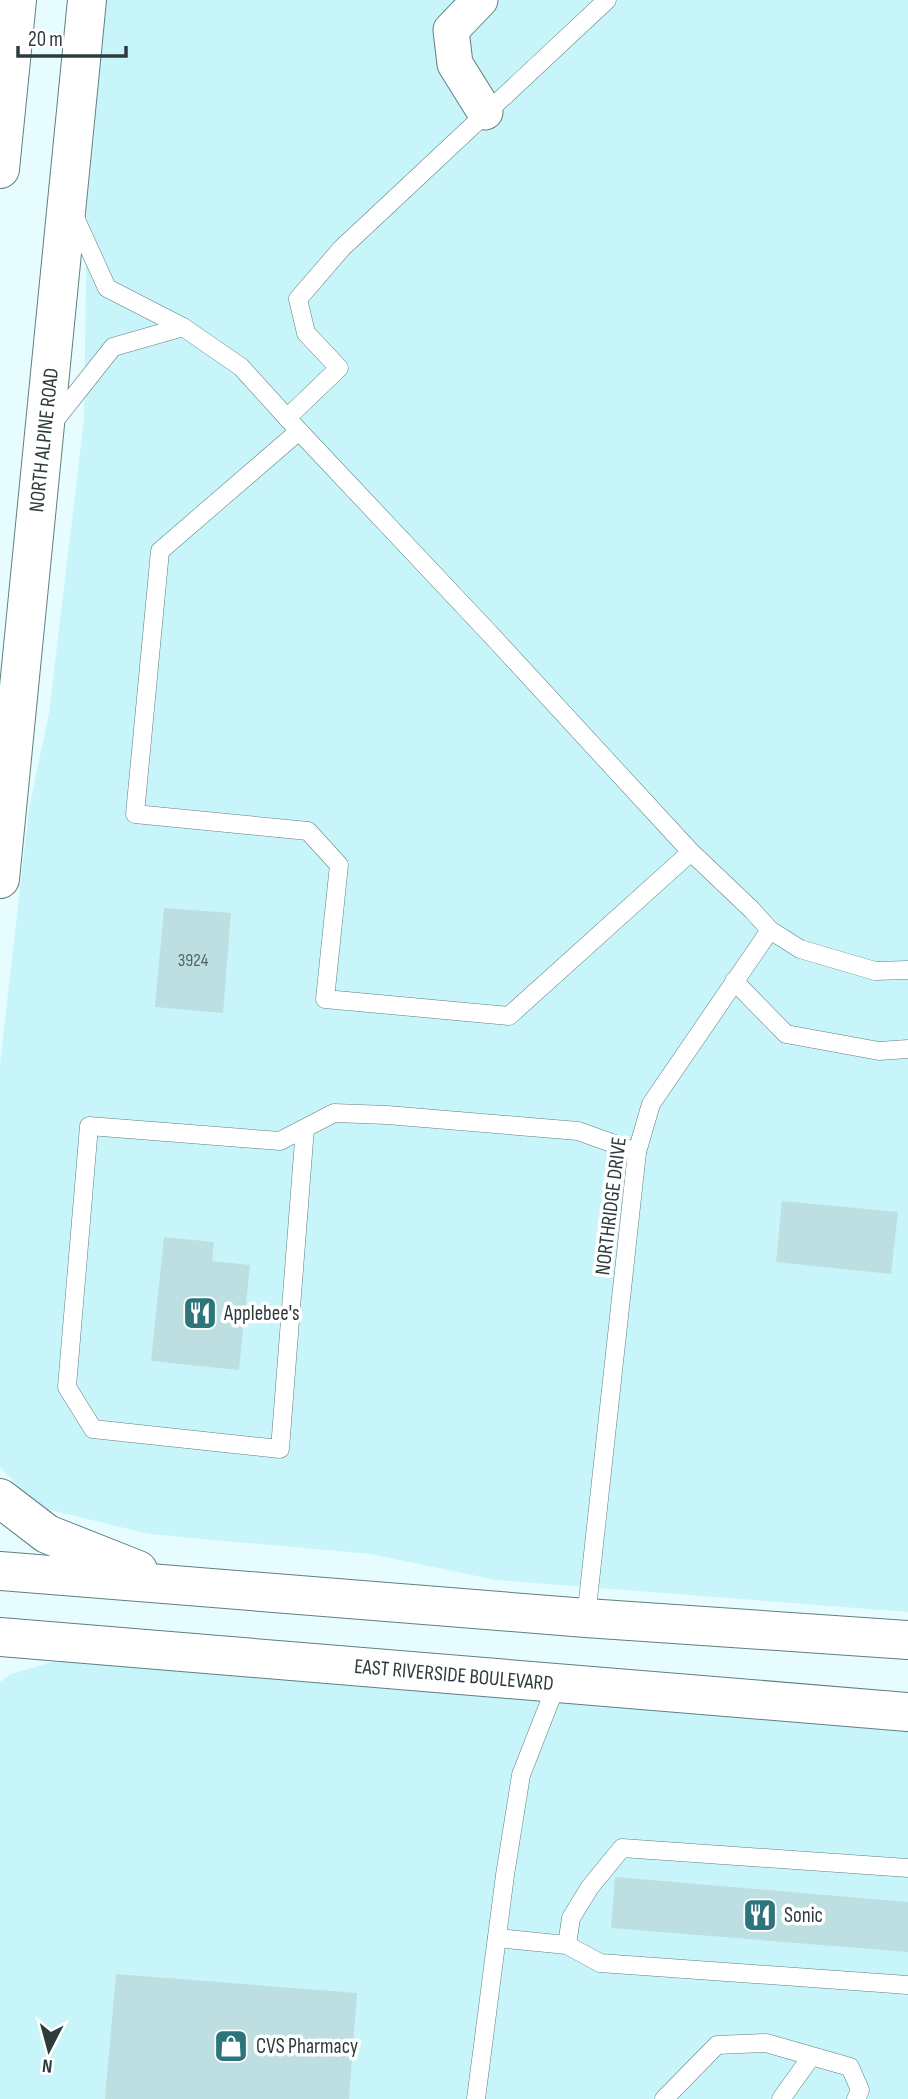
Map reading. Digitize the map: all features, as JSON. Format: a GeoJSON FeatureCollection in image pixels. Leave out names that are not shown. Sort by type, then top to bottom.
{"type":"FeatureCollection","features":[{"type":"Feature","properties":{"kind":"main road"},"geometry":{"type":"LineString","coordinates":[[0,169],[17,0]]}},
{"type":"Feature","properties":{"kind":"main road","name":"NORTH ALPINE ROAD"},"geometry":{"type":"LineString","coordinates":[[0,879],[87,0]]}},
{"type":"Feature","properties":{"kind":"main road"},"geometry":{"type":"LineString","coordinates":[[0,1498],[47,1534],[176,1585]]}},
{"type":"Feature","properties":{"kind":"main road"},"geometry":{"type":"LineString","coordinates":[[0,1571],[586,1618],[908,1640]]}},
{"type":"Feature","properties":{"kind":"main road","name":"EAST RIVERSIDE BOULEVARD"},"geometry":{"type":"LineString","coordinates":[[0,1637],[908,1712]]}},
{"type":"Feature","properties":{"kind":"main road"},"geometry":{"type":"LineString","coordinates":[[0,1668],[46,1641]]}},
{"type":"Feature","properties":{"kind":"street"},"geometry":{"type":"LineString","coordinates":[[480,0],[451,30],[455,64],[485,112]]}},
{"type":"Feature","properties":{"kind":"lane"},"geometry":{"type":"LineString","coordinates":[[607,0],[342,248],[298,299],[306,333],[338,368],[293,425],[160,551],[135,814],[308,831],[339,865],[325,999],[509,1016],[691,852]]}},
{"type":"Feature","properties":{"kind":"lane"},"geometry":{"type":"LineString","coordinates":[[68,201],[107,288],[183,327],[241,367],[691,852],[770,930],[800,949],[875,971],[908,970]]}},
{"type":"Feature","properties":{"kind":"lane"},"geometry":{"type":"LineString","coordinates":[[44,434],[113,347],[183,327]]}},
{"type":"Feature","properties":{"kind":"lane","name":"NORTHRIDGE DRIVE"},"geometry":{"type":"LineString","coordinates":[[586,1618],[637,1152],[651,1104],[770,930]]}},
{"type":"Feature","properties":{"kind":"lane"},"geometry":{"type":"LineString","coordinates":[[734,981],[786,1034],[879,1051],[908,1049]]}},
{"type":"Feature","properties":{"kind":"lane"},"geometry":{"type":"LineString","coordinates":[[305,1128],[280,1449],[93,1429],[67,1387],[89,1126],[280,1141],[305,1128],[334,1113],[387,1115],[578,1131],[637,1152]]}},
{"type":"Feature","properties":{"kind":"lane"},"geometry":{"type":"LineString","coordinates":[[476,2099],[496,1938],[521,1775],[557,1684]]}},
{"type":"Feature","properties":{"kind":"lane"},"geometry":{"type":"LineString","coordinates":[[567,1945],[571,1919],[590,1887],[622,1848],[908,1868]]}},
{"type":"Feature","properties":{"kind":"lane"},"geometry":{"type":"LineString","coordinates":[[496,1938],[567,1945],[600,1963],[908,1985]]}},
{"type":"Feature","properties":{"kind":"lane"},"geometry":{"type":"LineString","coordinates":[[664,2099],[717,2045],[766,2043],[850,2067],[860,2090],[856,2099]]}},
{"type":"Feature","properties":{"kind":"lane"},"geometry":{"type":"LineString","coordinates":[[781,2099],[811,2057]]}},
{"type":"Feature","properties":{"kind":"shaded area"},"geometry":{"type":"Polygon","coordinates":[[[107,0],[908,0],[908,1612],[496,1580],[371,1554],[149,1534],[38,1507],[0,1467],[0,1064],[29,809],[49,713],[84,420],[87,207],[107,0]]]}},
{"type":"Feature","properties":{"kind":"shaded area"},"geometry":{"type":"Polygon","coordinates":[[[100,1661],[908,1727],[908,2099],[0,2099],[0,1682],[11,1674],[52,1662],[100,1661]]]}},
{"type":"Feature","properties":{"kind":"building"},"geometry":{"type":"Polygon","coordinates":[[[164,908],[231,913],[223,1013],[155,1007],[164,908]]]}},
{"type":"Feature","properties":{"kind":"building"},"geometry":{"type":"Polygon","coordinates":[[[782,1201],[898,1212],[891,1274],[776,1262],[782,1201]]]}},
{"type":"Feature","properties":{"kind":"building","name":"Applebee's"},"geometry":{"type":"Polygon","coordinates":[[[164,1237],[214,1242],[212,1261],[250,1265],[239,1370],[151,1361],[164,1237]]]}},
{"type":"Feature","properties":{"kind":"building","name":"Sonic"},"geometry":{"type":"Polygon","coordinates":[[[615,1877],[908,1902],[908,1952],[611,1928],[615,1877]]]}},
{"type":"Feature","properties":{"kind":"building","name":"CVS Pharmacy"},"geometry":{"type":"Polygon","coordinates":[[[116,1974],[357,1993],[349,2099],[105,2099],[116,1974]]]}},
{"type":"Feature","properties":{"kind":"place","name":"Applebee's"},"geometry":{"type":"Point","coordinates":[200,1313]}},
{"type":"Feature","properties":{"kind":"place","name":"Sonic"},"geometry":{"type":"Point","coordinates":[760,1915]}},
{"type":"Feature","properties":{"kind":"place","name":"CVS Pharmacy"},"geometry":{"type":"Point","coordinates":[231,2046]}}]}
